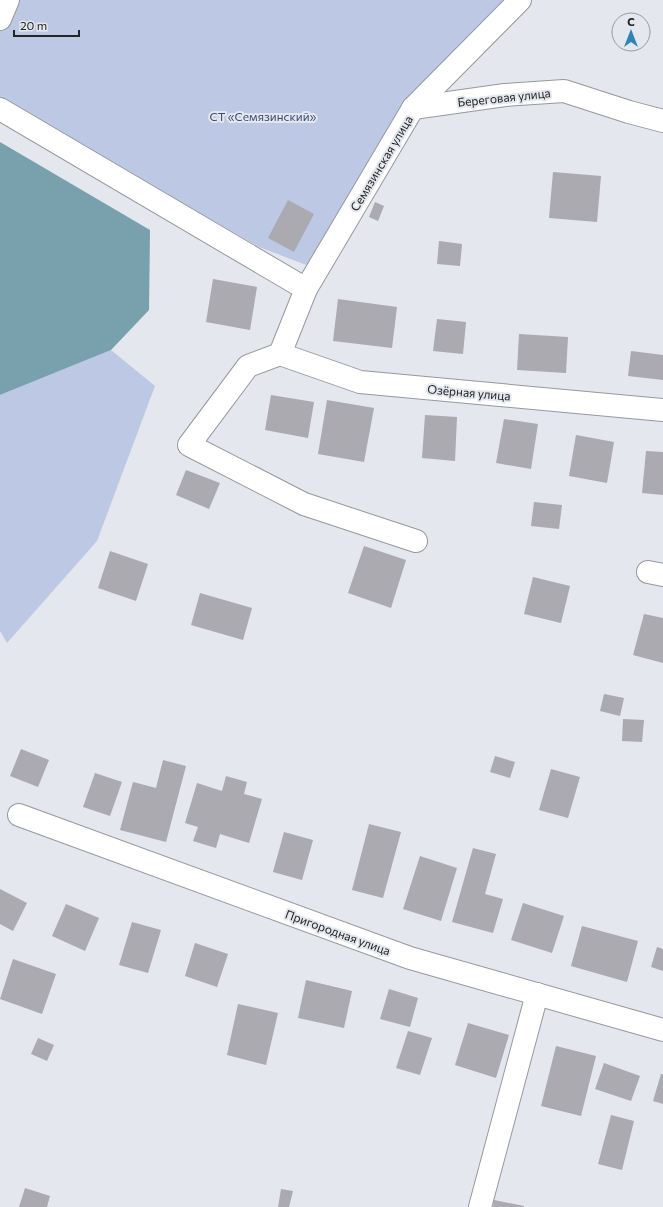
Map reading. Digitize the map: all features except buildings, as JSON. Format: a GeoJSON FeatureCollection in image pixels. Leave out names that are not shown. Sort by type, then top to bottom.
{"type":"FeatureCollection","features":[{"type":"Feature","properties":{"kind":"street"},"geometry":{"type":"LineString","coordinates":[[0,19],[8,0]]}},
{"type":"Feature","properties":{"kind":"street","name":"Семязинская улица"},"geometry":{"type":"LineString","coordinates":[[280,354],[306,289],[413,108],[520,0]]}},
{"type":"Feature","properties":{"kind":"street","name":"Береговая улица"},"geometry":{"type":"LineString","coordinates":[[413,108],[505,95],[564,91],[629,112],[663,121]]}},
{"type":"Feature","properties":{"kind":"street"},"geometry":{"type":"LineString","coordinates":[[0,109],[306,289]]}},
{"type":"Feature","properties":{"kind":"street"},"geometry":{"type":"LineString","coordinates":[[280,354],[248,366],[189,445],[304,504],[416,541]]}},
{"type":"Feature","properties":{"kind":"street","name":"Озёрная улица"},"geometry":{"type":"LineString","coordinates":[[280,354],[360,382],[663,410]]}},
{"type":"Feature","properties":{"kind":"street","name":"Пригородная улица"},"geometry":{"type":"LineString","coordinates":[[20,815],[410,958],[663,1030]]}},
{"type":"Feature","properties":{"kind":"street"},"geometry":{"type":"LineString","coordinates":[[480,1207],[537,994]]}},
{"type":"Feature","properties":{"kind":"green space","name":"СТ «Семязинский»"},"geometry":{"type":"Polygon","coordinates":[[[0,0],[517,0],[409,97],[309,266],[259,247],[3,102],[0,107],[0,0]]]}},
{"type":"Feature","properties":{"kind":"green space"},"geometry":{"type":"Polygon","coordinates":[[[111,350],[155,386],[97,541],[7,643],[0,631],[0,395],[111,350]]]}},
{"type":"Feature","properties":{"kind":"shaded area"},"geometry":{"type":"Polygon","coordinates":[[[0,142],[150,230],[149,310],[111,350],[0,395],[0,142]]]}}]}
